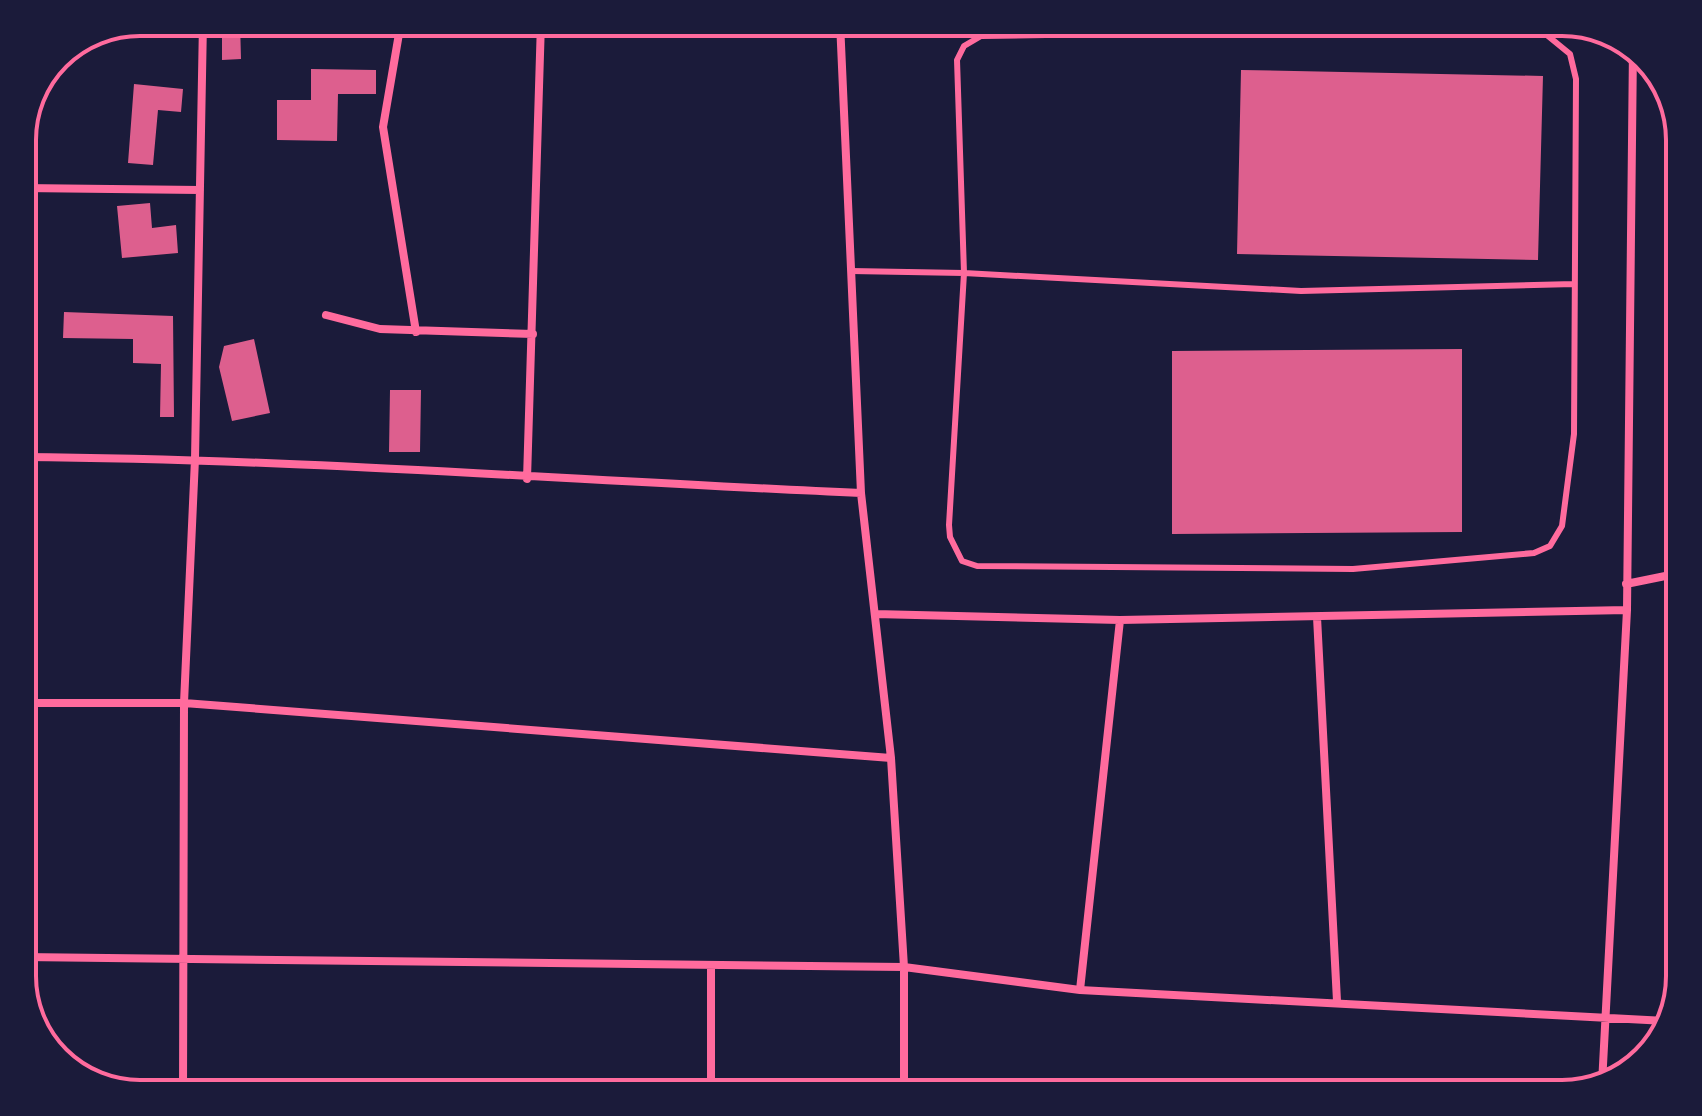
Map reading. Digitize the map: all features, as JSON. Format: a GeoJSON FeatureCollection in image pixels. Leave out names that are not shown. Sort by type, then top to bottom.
{"type":"FeatureCollection","features":[{"type":"Feature","properties":{"kind":"street"},"geometry":{"type":"LineString","coordinates":[[183,1080],[186,960],[184,703],[195,459],[203,36]]}},
{"type":"Feature","properties":{"kind":"street"},"geometry":{"type":"LineString","coordinates":[[399,36],[383,127],[416,332]]}},
{"type":"Feature","properties":{"kind":"street"},"geometry":{"type":"LineString","coordinates":[[527,479],[541,36]]}},
{"type":"Feature","properties":{"kind":"street"},"geometry":{"type":"LineString","coordinates":[[841,36],[861,493],[891,758],[904,967],[904,1080]]}},
{"type":"Feature","properties":{"kind":"street"},"geometry":{"type":"LineString","coordinates":[[1603,1071],[1627,610],[1633,65]]}},
{"type":"Feature","properties":{"kind":"street"},"geometry":{"type":"LineString","coordinates":[[36,188],[200,190]]}},
{"type":"Feature","properties":{"kind":"street"},"geometry":{"type":"LineString","coordinates":[[326,315],[362,326],[416,332],[533,334]]}},
{"type":"Feature","properties":{"kind":"street"},"geometry":{"type":"LineString","coordinates":[[36,457],[195,459],[527,479],[861,493]]}},
{"type":"Feature","properties":{"kind":"street"},"geometry":{"type":"LineString","coordinates":[[1626,584],[1666,576]]}},
{"type":"Feature","properties":{"kind":"street"},"geometry":{"type":"LineString","coordinates":[[875,614],[1120,620],[1627,610]]}},
{"type":"Feature","properties":{"kind":"street"},"geometry":{"type":"LineString","coordinates":[[1317,617],[1337,1001]]}},
{"type":"Feature","properties":{"kind":"street"},"geometry":{"type":"LineString","coordinates":[[1080,990],[1120,620]]}},
{"type":"Feature","properties":{"kind":"street"},"geometry":{"type":"LineString","coordinates":[[36,703],[184,703],[891,758]]}},
{"type":"Feature","properties":{"kind":"street"},"geometry":{"type":"LineString","coordinates":[[36,957],[904,967],[1080,990],[1337,1001],[1656,1020]]}},
{"type":"Feature","properties":{"kind":"street"},"geometry":{"type":"LineString","coordinates":[[711,965],[711,1080]]}},
{"type":"Feature","properties":{"kind":"lane"},"geometry":{"type":"LineString","coordinates":[[981,36],[964,46],[957,60],[964,273],[949,525],[950,537],[962,561],[977,566],[1353,569],[1534,553],[1545,549],[1562,526],[1574,434],[1576,79],[1570,54],[1548,36]]}},
{"type":"Feature","properties":{"kind":"lane"},"geometry":{"type":"LineString","coordinates":[[851,271],[964,273],[1301,291],[1574,284]]}},
{"type":"Feature","properties":{"kind":"building"},"geometry":{"type":"Polygon","coordinates":[[[222,36],[240,36],[241,59],[222,60],[222,36]]]}},
{"type":"Feature","properties":{"kind":"building"},"geometry":{"type":"Polygon","coordinates":[[[311,69],[376,70],[376,94],[338,94],[337,141],[277,140],[277,100],[311,100],[311,69]]]}},
{"type":"Feature","properties":{"kind":"building"},"geometry":{"type":"Polygon","coordinates":[[[1241,70],[1543,76],[1538,260],[1237,254],[1241,70]]]}},
{"type":"Feature","properties":{"kind":"building"},"geometry":{"type":"Polygon","coordinates":[[[134,84],[183,89],[181,112],[158,110],[153,165],[128,163],[134,84]]]}},
{"type":"Feature","properties":{"kind":"building"},"geometry":{"type":"Polygon","coordinates":[[[150,203],[152,228],[176,225],[178,253],[122,258],[117,206],[150,203]]]}},
{"type":"Feature","properties":{"kind":"building"},"geometry":{"type":"Polygon","coordinates":[[[64,312],[173,316],[174,417],[160,417],[161,364],[133,363],[133,339],[63,338],[64,312]]]}},
{"type":"Feature","properties":{"kind":"building"},"geometry":{"type":"Polygon","coordinates":[[[254,339],[270,413],[232,421],[219,367],[224,346],[254,339]]]}},
{"type":"Feature","properties":{"kind":"building"},"geometry":{"type":"Polygon","coordinates":[[[1462,349],[1462,532],[1172,534],[1172,351],[1462,349]]]}},
{"type":"Feature","properties":{"kind":"building"},"geometry":{"type":"Polygon","coordinates":[[[390,390],[421,390],[420,452],[389,452],[390,390]]]}}]}
